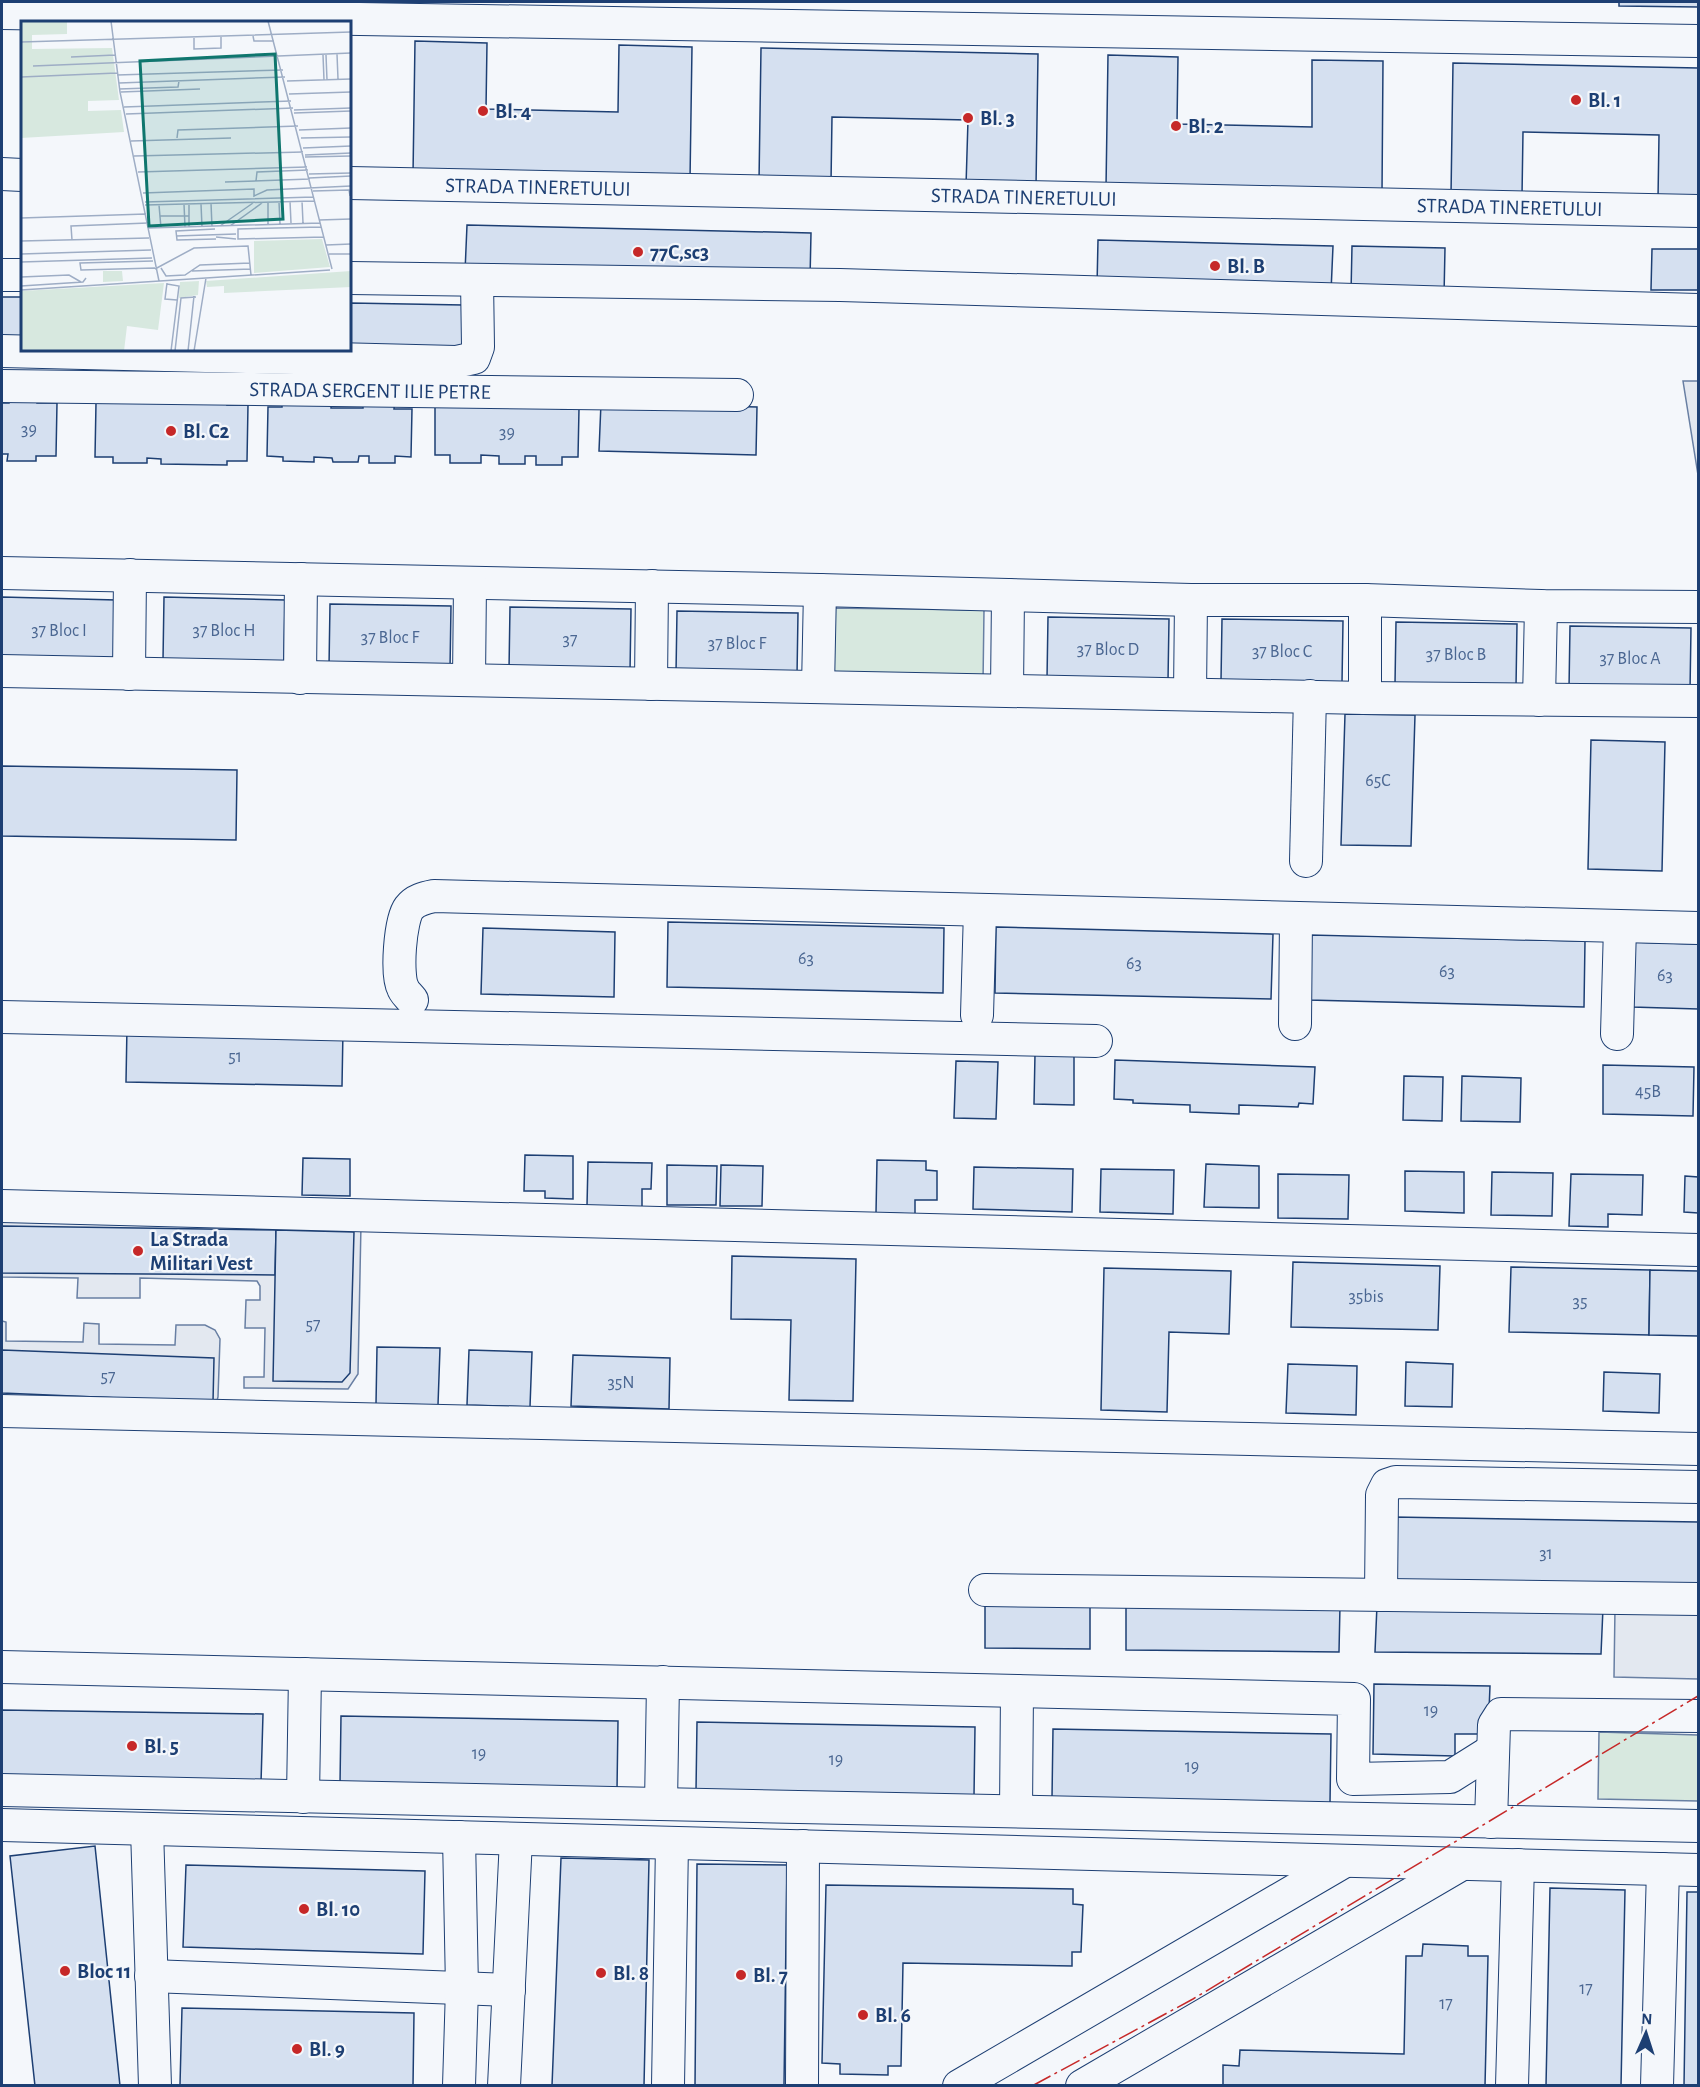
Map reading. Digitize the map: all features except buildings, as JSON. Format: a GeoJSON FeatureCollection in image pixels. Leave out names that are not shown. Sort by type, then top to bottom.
{"type":"FeatureCollection","features":[{"type":"Feature","properties":{"kind":"lane"},"geometry":{"type":"LineString","coordinates":[[2,13],[1698,41]]}},
{"type":"Feature","properties":{"kind":"lane"},"geometry":{"type":"LineString","coordinates":[[2,174],[21,175]]}},
{"type":"Feature","properties":{"kind":"lane","name":"STRADA TINERETULUI"},"geometry":{"type":"LineString","coordinates":[[351,183],[1698,211]]}},
{"type":"Feature","properties":{"kind":"lane"},"geometry":{"type":"LineString","coordinates":[[2,275],[21,275]]}},
{"type":"Feature","properties":{"kind":"lane"},"geometry":{"type":"LineString","coordinates":[[351,278],[828,285],[1698,310]]}},
{"type":"Feature","properties":{"kind":"lane"},"geometry":{"type":"LineString","coordinates":[[2,351],[456,362],[474,358],[478,347],[477,279]]}},
{"type":"Feature","properties":{"kind":"lane","name":"STRADA SERGENT ILIE PETRE"},"geometry":{"type":"LineString","coordinates":[[2,386],[737,395]]}},
{"type":"Feature","properties":{"kind":"lane"},"geometry":{"type":"LineString","coordinates":[[2,573],[1191,600],[1365,600],[1541,606],[1698,607]]}},
{"type":"Feature","properties":{"kind":"lane"},"geometry":{"type":"LineString","coordinates":[[129,674],[130,575]]}},
{"type":"Feature","properties":{"kind":"lane"},"geometry":{"type":"LineString","coordinates":[[300,579],[300,678]]}},
{"type":"Feature","properties":{"kind":"lane"},"geometry":{"type":"LineString","coordinates":[[469,680],[470,583]]}},
{"type":"Feature","properties":{"kind":"lane"},"geometry":{"type":"LineString","coordinates":[[651,586],[651,684]]}},
{"type":"Feature","properties":{"kind":"lane"},"geometry":{"type":"LineString","coordinates":[[818,687],[820,590]]}},
{"type":"Feature","properties":{"kind":"lane"},"geometry":{"type":"LineString","coordinates":[[1007,690],[1008,595]]}},
{"type":"Feature","properties":{"kind":"lane"},"geometry":{"type":"LineString","coordinates":[[1190,694],[1191,600]]}},
{"type":"Feature","properties":{"kind":"lane"},"geometry":{"type":"LineString","coordinates":[[1365,600],[1365,698]]}},
{"type":"Feature","properties":{"kind":"lane"},"geometry":{"type":"LineString","coordinates":[[1539,700],[1541,606]]}},
{"type":"Feature","properties":{"kind":"lane"},"geometry":{"type":"LineString","coordinates":[[2,671],[1365,698],[1698,701]]}},
{"type":"Feature","properties":{"kind":"lane"},"geometry":{"type":"LineString","coordinates":[[1306,861],[1310,696]]}},
{"type":"Feature","properties":{"kind":"lane"},"geometry":{"type":"LineString","coordinates":[[412,1000],[402,988],[400,970],[402,923],[414,903],[434,896],[1698,928]]}},
{"type":"Feature","properties":{"kind":"lane"},"geometry":{"type":"LineString","coordinates":[[977,1016],[980,910]]}},
{"type":"Feature","properties":{"kind":"lane"},"geometry":{"type":"LineString","coordinates":[[1295,1024],[1296,918]]}},
{"type":"Feature","properties":{"kind":"lane"},"geometry":{"type":"LineString","coordinates":[[1617,1034],[1620,927]]}},
{"type":"Feature","properties":{"kind":"lane"},"geometry":{"type":"LineString","coordinates":[[2,1017],[1096,1041]]}},
{"type":"Feature","properties":{"kind":"lane"},"geometry":{"type":"LineString","coordinates":[[2,1206],[1698,1250]]}},
{"type":"Feature","properties":{"kind":"lane"},"geometry":{"type":"LineString","coordinates":[[2,1411],[1698,1449]]}},
{"type":"Feature","properties":{"kind":"lane"},"geometry":{"type":"LineString","coordinates":[[1381,1595],[1382,1495],[1387,1485],[1396,1482],[1698,1487]]}},
{"type":"Feature","properties":{"kind":"lane"},"geometry":{"type":"LineString","coordinates":[[985,1590],[1698,1599]]}},
{"type":"Feature","properties":{"kind":"lane"},"geometry":{"type":"LineString","coordinates":[[2,1667],[1354,1699],[1353,1779],[1450,1777],[1493,1750]]}},
{"type":"Feature","properties":{"kind":"lane"},"geometry":{"type":"LineString","coordinates":[[303,1797],[304,1674]]}},
{"type":"Feature","properties":{"kind":"lane"},"geometry":{"type":"LineString","coordinates":[[661,1804],[663,1682]]}},
{"type":"Feature","properties":{"kind":"lane"},"geometry":{"type":"LineString","coordinates":[[1016,1811],[1017,1691]]}},
{"type":"Feature","properties":{"kind":"lane"},"geometry":{"type":"LineString","coordinates":[[1491,1822],[1494,1725],[1501,1714],[1698,1716]]}},
{"type":"Feature","properties":{"kind":"lane"},"geometry":{"type":"LineString","coordinates":[[2,1790],[1698,1826]]}},
{"type":"Feature","properties":{"kind":"lane"},"geometry":{"type":"LineString","coordinates":[[2,1825],[1698,1870]]}},
{"type":"Feature","properties":{"kind":"lane"},"geometry":{"type":"LineString","coordinates":[[147,1829],[155,2085]]}},
{"type":"Feature","properties":{"kind":"lane"},"geometry":{"type":"LineString","coordinates":[[459,1837],[462,1988],[459,2085]]}},
{"type":"Feature","properties":{"kind":"lane"},"geometry":{"type":"LineString","coordinates":[[504,2085],[516,1839]]}},
{"type":"Feature","properties":{"kind":"lane"},"geometry":{"type":"LineString","coordinates":[[668,2085],[672,1843]]}},
{"type":"Feature","properties":{"kind":"lane"},"geometry":{"type":"LineString","coordinates":[[802,2085],[803,1846]]}},
{"type":"Feature","properties":{"kind":"lane"},"geometry":{"type":"LineString","coordinates":[[959,2085],[1346,1861]]}},
{"type":"Feature","properties":{"kind":"lane"},"geometry":{"type":"LineString","coordinates":[[1082,2085],[1463,1864]]}},
{"type":"Feature","properties":{"kind":"lane"},"geometry":{"type":"LineString","coordinates":[[1512,2085],[1518,1865]]}},
{"type":"Feature","properties":{"kind":"lane"},"geometry":{"type":"LineString","coordinates":[[1657,2085],[1663,1869]]}},
{"type":"Feature","properties":{"kind":"lane"},"geometry":{"type":"LineString","coordinates":[[151,1976],[509,1990]]}},
{"type":"Feature","properties":{"kind":"shaded area"},"geometry":{"type":"Polygon","coordinates":[[[1683,381],[1698,381],[1698,475],[1683,381]]]}},
{"type":"Feature","properties":{"kind":"shaded area"},"geometry":{"type":"Polygon","coordinates":[[[828,608],[984,610],[983,683],[827,681],[828,608]]]}},
{"type":"Feature","properties":{"kind":"shaded area"},"geometry":{"type":"Polygon","coordinates":[[[2,1217],[361,1224],[358,1374],[348,1389],[244,1388],[244,1377],[264,1377],[265,1328],[245,1328],[246,1300],[260,1300],[260,1286],[257,1281],[140,1278],[140,1298],[77,1298],[78,1278],[2,1277],[2,1217]]]}},
{"type":"Feature","properties":{"kind":"shaded area"},"geometry":{"type":"Polygon","coordinates":[[[2,1321],[6,1322],[6,1341],[83,1342],[84,1323],[99,1324],[99,1344],[175,1345],[176,1325],[205,1325],[215,1330],[220,1339],[216,1404],[2,1401],[2,1321]]]}},
{"type":"Feature","properties":{"kind":"shaded area"},"geometry":{"type":"Polygon","coordinates":[[[1615,1608],[1698,1609],[1698,1679],[1614,1677],[1615,1608]]]}},
{"type":"Feature","properties":{"kind":"shaded area"},"geometry":{"type":"Polygon","coordinates":[[[1599,1732],[1698,1735],[1698,1801],[1598,1799],[1599,1732]]]}},
{"type":"Feature","properties":{"kind":"power"},"geometry":{"type":"LineString","coordinates":[[1032,2086],[1193,1999],[1698,1696]]}},
{"type":"Feature","properties":{"kind":"place","name":"Bl. 1"},"geometry":{"type":"Point","coordinates":[1576,100]}},
{"type":"Feature","properties":{"kind":"place","name":"Bl. 4"},"geometry":{"type":"Point","coordinates":[483,111]}},
{"type":"Feature","properties":{"kind":"place","name":"Bl. 3"},"geometry":{"type":"Point","coordinates":[968,118]}},
{"type":"Feature","properties":{"kind":"place","name":"Bl. 2"},"geometry":{"type":"Point","coordinates":[1176,126]}},
{"type":"Feature","properties":{"kind":"place","name":"77C,sc3"},"geometry":{"type":"Point","coordinates":[638,252]}},
{"type":"Feature","properties":{"kind":"place","name":"Bl. B"},"geometry":{"type":"Point","coordinates":[1215,266]}},
{"type":"Feature","properties":{"kind":"place","name":"Bl. C2"},"geometry":{"type":"Point","coordinates":[171,431]}},
{"type":"Feature","properties":{"kind":"place","name":"La Strada Militari Vest"},"geometry":{"type":"Point","coordinates":[138,1251]}},
{"type":"Feature","properties":{"kind":"place","name":"Bl. 5"},"geometry":{"type":"Point","coordinates":[132,1746]}},
{"type":"Feature","properties":{"kind":"place","name":"Bl. 10"},"geometry":{"type":"Point","coordinates":[304,1909]}},
{"type":"Feature","properties":{"kind":"place","name":"Bloc 11"},"geometry":{"type":"Point","coordinates":[65,1971]}},
{"type":"Feature","properties":{"kind":"place","name":"Bl. 8"},"geometry":{"type":"Point","coordinates":[601,1973]}},
{"type":"Feature","properties":{"kind":"place","name":"Bl. 7"},"geometry":{"type":"Point","coordinates":[741,1975]}},
{"type":"Feature","properties":{"kind":"place","name":"Bl. 6"},"geometry":{"type":"Point","coordinates":[863,2015]}},
{"type":"Feature","properties":{"kind":"place","name":"Bl. 9"},"geometry":{"type":"Point","coordinates":[297,2049]}}]}
